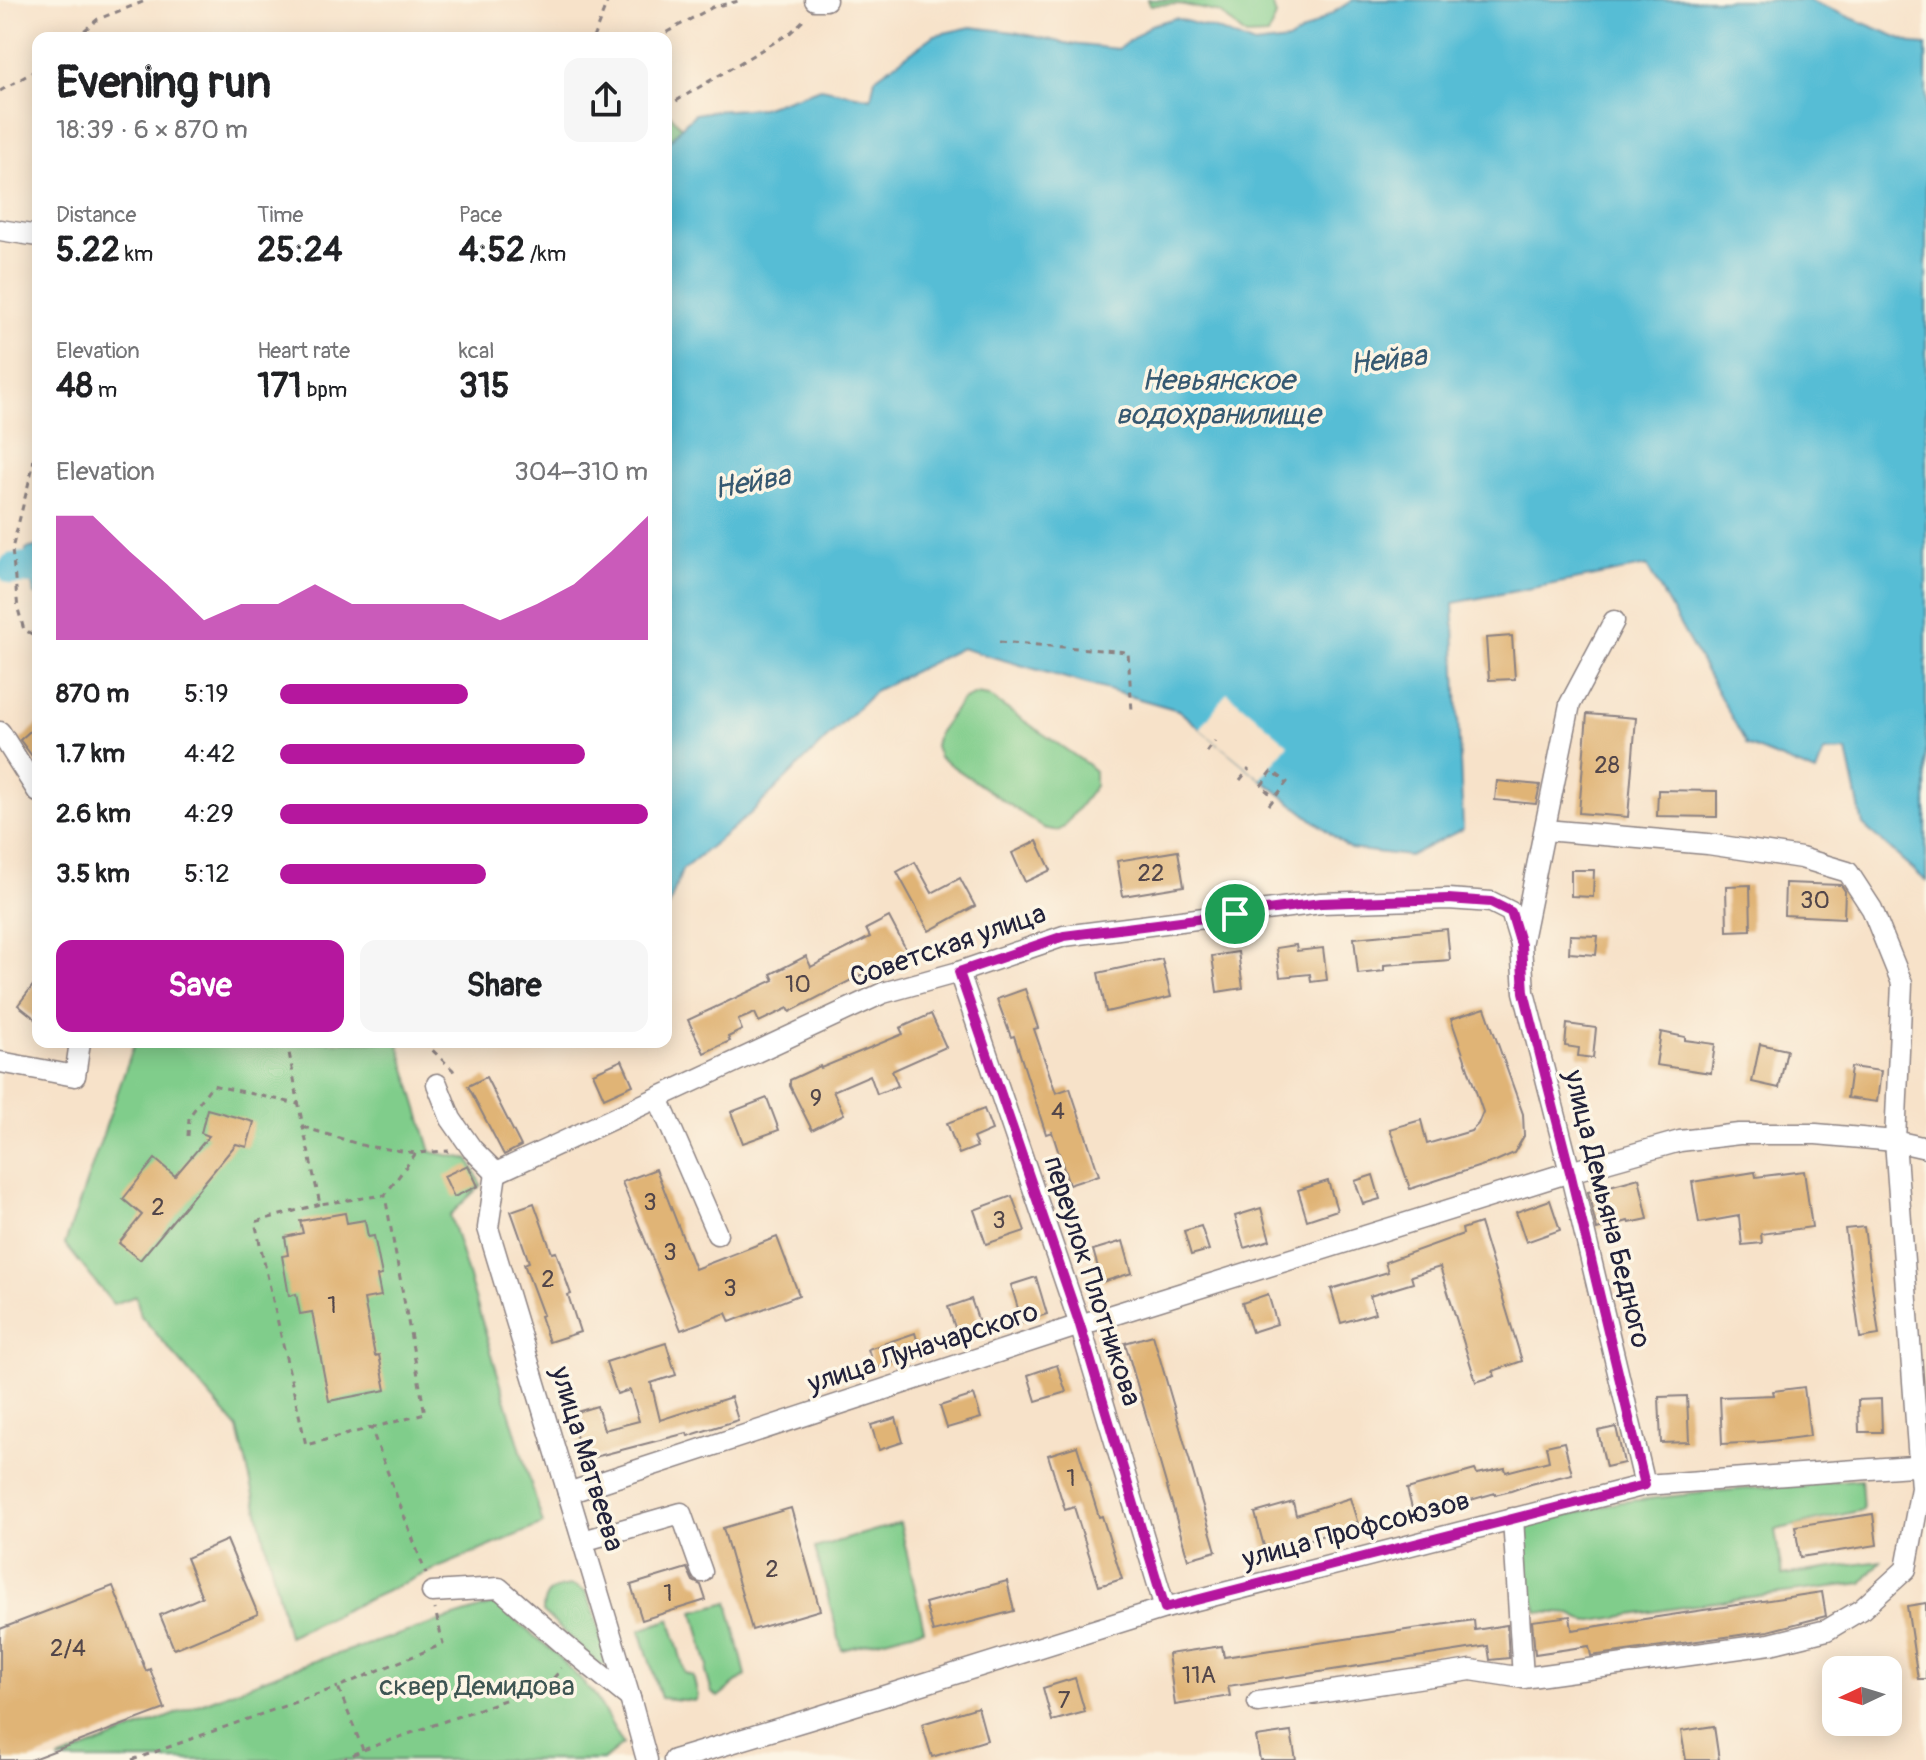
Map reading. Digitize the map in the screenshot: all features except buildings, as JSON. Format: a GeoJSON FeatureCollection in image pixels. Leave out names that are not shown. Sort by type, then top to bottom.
{"type":"FeatureCollection","features":[{"type":"Feature","properties":{"kind":"street"},"geometry":{"type":"LineString","coordinates":[[815,0],[825,0]]}},
{"type":"Feature","properties":{"kind":"street"},"geometry":{"type":"LineString","coordinates":[[0,230],[32,235]]}},
{"type":"Feature","properties":{"kind":"street"},"geometry":{"type":"LineString","coordinates":[[1521,945],[1570,704],[1614,621]]}},
{"type":"Feature","properties":{"kind":"street"},"geometry":{"type":"LineString","coordinates":[[0,732],[32,783]]}},
{"type":"Feature","properties":{"kind":"street"},"geometry":{"type":"LineString","coordinates":[[1258,1702],[1471,1670],[1523,1678],[1770,1644],[1827,1630],[1862,1609],[1906,1569],[1919,1537],[1922,1466],[1895,1141],[1902,983],[1872,909],[1848,872],[1801,858],[1708,844],[1545,830]]}},
{"type":"Feature","properties":{"kind":"street","name":"Советская улица"},"geometry":{"type":"LineString","coordinates":[[496,1173],[883,993],[959,972],[1064,936],[1321,903],[1448,899],[1491,902],[1511,912],[1521,945]]}},
{"type":"Feature","properties":{"kind":"street","name":"улица Демьяна Бедного"},"geometry":{"type":"LineString","coordinates":[[1521,945],[1524,992],[1645,1485]]}},
{"type":"Feature","properties":{"kind":"street","name":"переулок Плотникова"},"geometry":{"type":"LineString","coordinates":[[959,972],[1080,1325],[1165,1608]]}},
{"type":"Feature","properties":{"kind":"street"},"geometry":{"type":"LineString","coordinates":[[0,1062],[75,1076],[79,1048]]}},
{"type":"Feature","properties":{"kind":"street"},"geometry":{"type":"LineString","coordinates":[[437,1084],[451,1119],[472,1149],[496,1173]]}},
{"type":"Feature","properties":{"kind":"street"},"geometry":{"type":"LineString","coordinates":[[658,1098],[717,1234]]}},
{"type":"Feature","properties":{"kind":"street","name":"улица Луначарского"},"geometry":{"type":"LineString","coordinates":[[568,1493],[1080,1325],[1570,1172],[1680,1141],[1739,1134],[1816,1134],[1895,1141],[1926,1148]]}},
{"type":"Feature","properties":{"kind":"street","name":"улица Матвеева"},"geometry":{"type":"LineString","coordinates":[[496,1173],[488,1228],[647,1760]]}},
{"type":"Feature","properties":{"kind":"street","name":"улица Профсоюзов"},"geometry":{"type":"LineString","coordinates":[[674,1760],[712,1755],[814,1718],[1165,1608],[1645,1485],[1922,1466]]}},
{"type":"Feature","properties":{"kind":"street"},"geometry":{"type":"LineString","coordinates":[[583,1541],[681,1513],[702,1572]]}},
{"type":"Feature","properties":{"kind":"street"},"geometry":{"type":"LineString","coordinates":[[1513,1518],[1523,1678]]}},
{"type":"Feature","properties":{"kind":"street"},"geometry":{"type":"LineString","coordinates":[[432,1592],[499,1588],[630,1698]]}},
{"type":"Feature","properties":{"kind":"path"},"geometry":{"type":"LineString","coordinates":[[82,32],[98,19],[148,0]]}},
{"type":"Feature","properties":{"kind":"path"},"geometry":{"type":"LineString","coordinates":[[595,32],[608,0]]}},
{"type":"Feature","properties":{"kind":"path"},"geometry":{"type":"LineString","coordinates":[[667,32],[713,7],[743,0]]}},
{"type":"Feature","properties":{"kind":"path"},"geometry":{"type":"LineString","coordinates":[[672,103],[790,33],[825,0]]}},
{"type":"Feature","properties":{"kind":"path"},"geometry":{"type":"LineString","coordinates":[[0,91],[32,72]]}},
{"type":"Feature","properties":{"kind":"path"},"geometry":{"type":"LineString","coordinates":[[32,470],[12,549],[18,609],[24,630],[32,634]]}},
{"type":"Feature","properties":{"kind":"path"},"geometry":{"type":"LineString","coordinates":[[999,642],[1128,652],[1132,711]]}},
{"type":"Feature","properties":{"kind":"path"},"geometry":{"type":"LineString","coordinates":[[1207,752],[1215,741]]}},
{"type":"Feature","properties":{"kind":"path"},"geometry":{"type":"LineString","coordinates":[[1240,780],[1249,769]]}},
{"type":"Feature","properties":{"kind":"path"},"geometry":{"type":"LineString","coordinates":[[1269,805],[1287,782],[1272,771],[1261,786],[1274,797]]}},
{"type":"Feature","properties":{"kind":"path"},"geometry":{"type":"LineString","coordinates":[[288,1048],[320,1204]]}},
{"type":"Feature","properties":{"kind":"path"},"geometry":{"type":"LineString","coordinates":[[188,1136],[189,1117],[212,1085],[298,1104]]}},
{"type":"Feature","properties":{"kind":"path"},"geometry":{"type":"LineString","coordinates":[[303,1127],[365,1146],[416,1153],[472,1149]]}},
{"type":"Feature","properties":{"kind":"path"},"geometry":{"type":"LineString","coordinates":[[385,1195],[425,1414],[306,1445],[255,1222],[320,1204],[385,1195],[416,1153]]}},
{"type":"Feature","properties":{"kind":"path"},"geometry":{"type":"LineString","coordinates":[[132,1760],[338,1687],[443,1644],[432,1592],[371,1428]]}},
{"type":"Feature","properties":{"kind":"path"},"geometry":{"type":"LineString","coordinates":[[342,1760],[547,1685],[559,1672],[567,1647]]}},
{"type":"Feature","properties":{"kind":"path"},"geometry":{"type":"LineString","coordinates":[[338,1687],[363,1750]]}},
{"type":"Feature","properties":{"kind":"green space"},"geometry":{"type":"Polygon","coordinates":[[[1148,0],[1271,0],[1276,16],[1268,35],[1246,36],[1220,13],[1180,4],[1150,5],[1148,0]]]}},
{"type":"Feature","properties":{"kind":"green space"},"geometry":{"type":"Polygon","coordinates":[[[672,116],[681,127],[672,138],[672,116]]]}},
{"type":"Feature","properties":{"kind":"green space"},"geometry":{"type":"Polygon","coordinates":[[[976,694],[988,696],[1095,771],[1095,786],[1058,831],[1044,828],[939,757],[935,746],[938,733],[962,700],[976,694]]]}},
{"type":"Feature","properties":{"kind":"green space"},"geometry":{"type":"Polygon","coordinates":[[[133,1048],[400,1048],[431,1152],[469,1159],[481,1185],[450,1215],[543,1524],[288,1636],[238,1429],[141,1316],[136,1296],[113,1304],[65,1244],[133,1048]]]}},
{"type":"Feature","properties":{"kind":"green space"},"geometry":{"type":"Polygon","coordinates":[[[1861,1479],[1863,1510],[1775,1530],[1782,1575],[1881,1561],[1862,1583],[1587,1622],[1571,1614],[1538,1612],[1522,1568],[1528,1525],[1621,1502],[1861,1479]]]}},
{"type":"Feature","properties":{"kind":"green space"},"geometry":{"type":"Polygon","coordinates":[[[900,1523],[924,1629],[842,1650],[815,1548],[900,1523]]]}},
{"type":"Feature","properties":{"kind":"green space"},"geometry":{"type":"Polygon","coordinates":[[[574,1586],[586,1592],[608,1665],[599,1665],[543,1612],[545,1599],[551,1591],[574,1586]]]}},
{"type":"Feature","properties":{"kind":"green space"},"geometry":{"type":"Polygon","coordinates":[[[728,1602],[746,1675],[718,1697],[712,1693],[706,1672],[708,1667],[694,1611],[728,1602]]]}},
{"type":"Feature","properties":{"kind":"green space","name":"сквер Демидова"},"geometry":{"type":"Polygon","coordinates":[[[495,1604],[555,1653],[594,1694],[623,1744],[603,1760],[58,1760],[290,1669],[495,1604]]]}},
{"type":"Feature","properties":{"kind":"green space"},"geometry":{"type":"Polygon","coordinates":[[[670,1619],[685,1673],[693,1676],[698,1696],[695,1701],[661,1698],[640,1630],[670,1619]]]}},
{"type":"Feature","properties":{"kind":"water","name":"Невьянское водохранилище"},"geometry":{"type":"Polygon","coordinates":[[[1353,0],[1808,0],[1914,44],[1926,45],[1926,881],[1863,825],[1847,751],[1824,752],[1816,773],[1747,745],[1647,566],[1453,603],[1463,829],[1409,856],[1350,849],[1178,710],[961,648],[876,690],[750,814],[682,870],[672,898],[672,138],[695,114],[762,108],[821,88],[871,98],[875,78],[935,35],[971,27],[1118,49],[1151,25],[1175,18],[1218,30],[1254,45],[1288,41],[1353,0]]]}},
{"type":"Feature","properties":{"kind":"water"},"geometry":{"type":"Polygon","coordinates":[[[32,548],[32,584],[25,570],[26,549],[32,548]]]}},
{"type":"Feature","properties":{"kind":"pier"},"geometry":{"type":"Polygon","coordinates":[[[1227,692],[1288,744],[1261,779],[1200,729],[1227,692]]]}},
{"type":"Feature","properties":{"kind":"waterway","name":"Нейва"},"geometry":{"type":"LineString","coordinates":[[14,569],[32,568]]}},
{"type":"Feature","properties":{"kind":"route"},"geometry":{"type":"LineString","coordinates":[[1448,899],[1491,902],[1511,912],[1521,945],[1524,992],[1645,1485],[1165,1608],[1080,1325],[959,972],[1064,936],[1235,914],[1321,903],[1448,899]]}}]}
